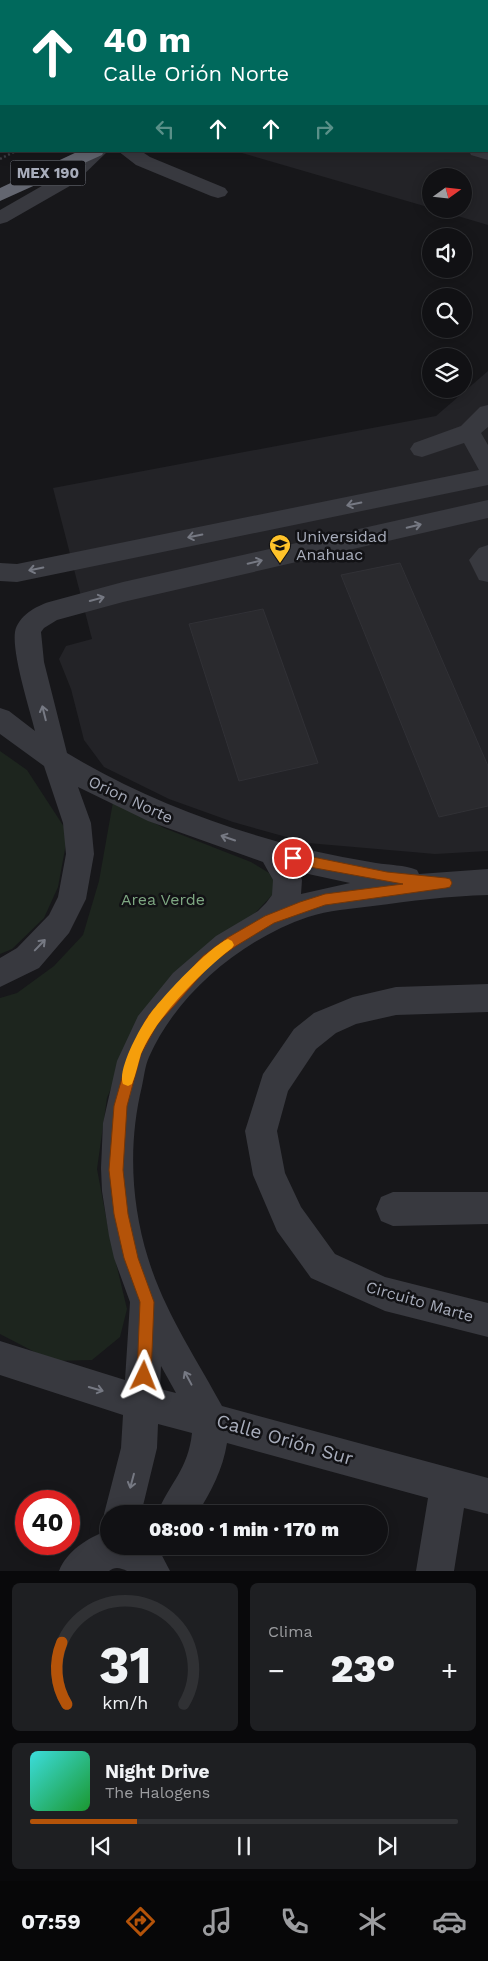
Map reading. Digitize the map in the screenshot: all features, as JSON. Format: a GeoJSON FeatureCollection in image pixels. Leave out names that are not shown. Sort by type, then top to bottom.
{"type":"FeatureCollection","features":[{"type":"Feature","properties":{"kind":"highway","name":"MEX 190"},"geometry":{"type":"LineString","coordinates":[[0,195],[95,152]]}},
{"type":"Feature","properties":{"kind":"street"},"geometry":{"type":"LineString","coordinates":[[0,218],[68,179],[96,152]]}},
{"type":"Feature","properties":{"kind":"street"},"geometry":{"type":"LineString","coordinates":[[129,152],[143,161],[218,192]]}},
{"type":"Feature","properties":{"kind":"street"},"geometry":{"type":"LineString","coordinates":[[422,449],[469,432],[488,413]]}},
{"type":"Feature","properties":{"kind":"street"},"geometry":{"type":"LineString","coordinates":[[469,432],[488,465]]}},
{"type":"Feature","properties":{"kind":"street"},"geometry":{"type":"LineString","coordinates":[[0,572],[17,573],[488,477]]}},
{"type":"Feature","properties":{"kind":"street"},"geometry":{"type":"LineString","coordinates":[[0,973],[28,958],[59,924],[72,899],[80,854],[78,823],[55,760],[31,662],[28,630],[35,621],[49,612],[123,592],[488,509]]}},
{"type":"Feature","properties":{"kind":"street"},"geometry":{"type":"LineString","coordinates":[[110,553],[123,592]]}},
{"type":"Feature","properties":{"kind":"street"},"geometry":{"type":"LineString","coordinates":[[488,554],[481,560],[488,573]]}},
{"type":"Feature","properties":{"kind":"street","name":"Orion Norte"},"geometry":{"type":"LineString","coordinates":[[0,719],[55,760],[99,786],[170,818],[274,854],[340,869],[387,877],[446,883]]}},
{"type":"Feature","properties":{"kind":"street"},"geometry":{"type":"LineString","coordinates":[[269,920],[281,909],[287,895],[288,880],[284,866],[274,854]]}},
{"type":"Feature","properties":{"kind":"street"},"geometry":{"type":"LineString","coordinates":[[269,920],[300,907],[325,900],[446,883],[488,882]]}},
{"type":"Feature","properties":{"kind":"street","name":"Calle Orión Sur"},"geometry":{"type":"LineString","coordinates":[[269,920],[231,942],[207,960],[152,1020],[135,1053],[120,1106],[116,1170],[121,1214],[131,1258],[147,1302],[212,1422],[488,1496]]}},
{"type":"Feature","properties":{"kind":"street","name":"Circuito Marte"},"geometry":{"type":"LineString","coordinates":[[488,998],[396,1001],[352,1011],[326,1023],[305,1039],[274,1085],[261,1131],[269,1175],[289,1219],[323,1266],[384,1294],[488,1320]]}},
{"type":"Feature","properties":{"kind":"street"},"geometry":{"type":"LineString","coordinates":[[393,1209],[488,1208]]}},
{"type":"Feature","properties":{"kind":"street","name":"Calle Orión Sur"},"geometry":{"type":"LineString","coordinates":[[128,1505],[139,1448],[147,1302]]}},
{"type":"Feature","properties":{"kind":"street"},"geometry":{"type":"LineString","coordinates":[[0,1358],[50,1376],[172,1409],[212,1422],[207,1458],[200,1476],[180,1505]]}},
{"type":"Feature","properties":{"kind":"street"},"geometry":{"type":"LineString","coordinates":[[435,1571],[449,1485]]}},
{"type":"Feature","properties":{"kind":"path"},"geometry":{"type":"LineString","coordinates":[[0,159],[14,152]]}},
{"type":"Feature","properties":{"kind":"shaded area"},"geometry":{"type":"Polygon","coordinates":[[[238,152],[488,152],[488,225],[464,218],[472,218],[472,168],[422,168],[422,205],[238,152]]]}},
{"type":"Feature","properties":{"kind":"shaded area","name":"Universidad Anahuac"},"geometry":{"type":"Polygon","coordinates":[[[488,371],[488,851],[435,854],[308,843],[233,822],[169,799],[104,767],[84,740],[71,689],[59,659],[66,646],[92,639],[53,488],[436,416],[457,398],[472,398],[472,385],[488,371]]]}},
{"type":"Feature","properties":{"kind":"green space"},"geometry":{"type":"Polygon","coordinates":[[[0,751],[27,770],[68,833],[58,887],[44,918],[12,949],[0,954],[0,751]]]}},
{"type":"Feature","properties":{"kind":"green space","name":"Area Verde"},"geometry":{"type":"Polygon","coordinates":[[[113,802],[164,828],[251,862],[269,873],[273,880],[274,893],[127,1049],[107,1098],[97,1169],[110,1238],[127,1309],[120,1337],[92,1360],[52,1361],[0,1334],[0,998],[17,993],[54,966],[83,935],[99,881],[113,802]]]}},
{"type":"Feature","properties":{"kind":"building"},"geometry":{"type":"Polygon","coordinates":[[[400,563],[488,766],[488,806],[439,817],[341,575],[400,563]]]}},
{"type":"Feature","properties":{"kind":"building"},"geometry":{"type":"Polygon","coordinates":[[[263,609],[318,763],[239,781],[189,624],[263,609]]]}},
{"type":"Feature","properties":{"kind":"slow traffic"},"geometry":{"type":"LineString","coordinates":[[128,1080],[135,1053],[152,1020],[181,986],[207,960],[228,945]]}},
{"type":"Feature","properties":{"kind":"place","name":"Universidad Anahuac"},"geometry":{"type":"Point","coordinates":[280,564]}},
{"type":"Feature","properties":{"kind":"route"},"geometry":{"type":"LineString","coordinates":[[144,1376],[147,1302],[131,1258],[121,1214],[116,1170],[120,1106],[135,1053],[152,1020],[181,986],[207,960],[231,942],[269,920],[300,907],[325,900],[446,883],[387,877],[293,858]]}}]}
